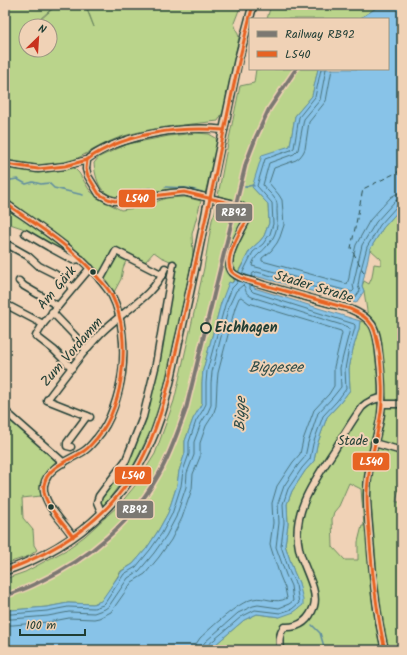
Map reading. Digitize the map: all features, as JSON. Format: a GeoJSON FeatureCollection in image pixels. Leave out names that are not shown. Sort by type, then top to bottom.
{"type":"FeatureCollection","features":[{"type":"Feature","properties":{"kind":"main road"},"geometry":{"type":"LineString","coordinates":[[5,571],[44,555],[73,537],[102,514],[132,476],[150,443],[160,418],[167,394],[242,42],[252,5]]}},
{"type":"Feature","properties":{"kind":"street"},"geometry":{"type":"LineString","coordinates":[[5,164],[38,169],[65,166],[87,160],[92,156],[128,139],[193,129],[224,130]]}},
{"type":"Feature","properties":{"kind":"street","name":"Stader Straße"},"geometry":{"type":"LineString","coordinates":[[87,160],[86,169],[88,176],[99,194],[108,199],[115,201],[127,200],[184,192],[239,205],[246,212],[247,218],[230,258],[229,267],[234,274],[350,310],[371,322],[378,344],[382,380],[382,401],[380,419],[368,470],[367,494],[374,587],[378,618],[386,650]]}},
{"type":"Feature","properties":{"kind":"street"},"geometry":{"type":"LineString","coordinates":[[5,203],[81,259],[112,296],[120,317],[123,360],[115,403],[107,423],[98,437],[86,450],[57,467],[47,477],[44,486],[46,498],[54,512],[70,531],[73,537]]}},
{"type":"Feature","properties":{"kind":"street"},"geometry":{"type":"LineString","coordinates":[[24,233],[73,260],[81,259]]}},
{"type":"Feature","properties":{"kind":"street"},"geometry":{"type":"LineString","coordinates":[[5,243],[28,256],[39,266],[55,274],[73,288]]}},
{"type":"Feature","properties":{"kind":"street"},"geometry":{"type":"LineString","coordinates":[[100,280],[116,251],[163,275]]}},
{"type":"Feature","properties":{"kind":"street"},"geometry":{"type":"LineString","coordinates":[[102,514],[97,502],[99,496],[126,460],[143,417],[156,364],[173,264]]}},
{"type":"Feature","properties":{"kind":"street","name":"Am Gärk"},"geometry":{"type":"LineString","coordinates":[[72,368],[54,350],[36,336],[52,312],[90,268]]}},
{"type":"Feature","properties":{"kind":"street","name":"Zum Vordamm"},"geometry":{"type":"LineString","coordinates":[[71,447],[67,444],[88,416],[47,400],[102,332],[152,291],[163,275],[165,268]]}},
{"type":"Feature","properties":{"kind":"street"},"geometry":{"type":"LineString","coordinates":[[19,282],[58,306]]}},
{"type":"Feature","properties":{"kind":"street","name":"Am Gärk"},"geometry":{"type":"LineString","coordinates":[[5,304],[43,324]]}},
{"type":"Feature","properties":{"kind":"street"},"geometry":{"type":"LineString","coordinates":[[52,312],[86,350]]}},
{"type":"Feature","properties":{"kind":"street"},"geometry":{"type":"LineString","coordinates":[[280,650],[280,637],[284,627],[297,626],[303,622],[308,618],[314,606],[314,589],[301,558],[297,533],[301,510],[306,498],[319,474],[362,407],[369,401],[375,399],[399,404],[402,402]]}},
{"type":"Feature","properties":{"kind":"street"},"geometry":{"type":"LineString","coordinates":[[5,411],[64,463]]}},
{"type":"Feature","properties":{"kind":"street"},"geometry":{"type":"LineString","coordinates":[[374,443],[402,451]]}},
{"type":"Feature","properties":{"kind":"green space"},"geometry":{"type":"Polygon","coordinates":[[[5,5],[56,5],[41,18],[18,18],[18,58],[58,58],[58,18],[42,18],[57,5],[85,5],[94,27],[86,5],[248,5],[239,10],[234,23],[239,37],[223,112],[218,121],[158,128],[135,133],[118,138],[74,160],[73,167],[79,173],[90,191],[102,200],[121,210],[143,207],[166,198],[185,197],[201,201],[192,234],[193,256],[170,364],[160,402],[150,432],[134,465],[103,507],[99,503],[101,497],[127,462],[158,365],[177,264],[154,252],[145,262],[114,247],[104,270],[100,272],[82,256],[70,257],[22,228],[10,224],[5,233],[5,5]]]}},
{"type":"Feature","properties":{"kind":"green space"},"geometry":{"type":"Polygon","coordinates":[[[271,5],[381,5],[361,18],[267,18],[271,5]]]}},
{"type":"Feature","properties":{"kind":"green space"},"geometry":{"type":"Polygon","coordinates":[[[256,70],[318,70],[312,96],[295,116],[290,146],[252,187],[268,204],[269,223],[264,236],[250,250],[221,303],[203,370],[202,403],[193,419],[185,441],[185,453],[168,513],[147,548],[133,564],[121,571],[102,601],[93,604],[68,603],[47,607],[5,610],[5,579],[25,572],[66,550],[85,536],[120,504],[134,487],[155,454],[174,401],[179,380],[204,268],[212,220],[215,212],[240,86],[254,83],[256,70]]]}},
{"type":"Feature","properties":{"kind":"green space"},"geometry":{"type":"Polygon","coordinates":[[[196,133],[209,134],[216,138],[217,144],[205,194],[187,190],[173,190],[127,197],[117,197],[102,189],[97,178],[94,163],[99,157],[128,144],[169,136],[196,133]]]}},
{"type":"Feature","properties":{"kind":"green space"},"geometry":{"type":"Polygon","coordinates":[[[402,207],[402,478],[396,502],[402,502],[402,650],[209,650],[244,620],[257,614],[280,617],[299,583],[285,545],[288,524],[287,504],[292,491],[305,471],[314,461],[317,445],[327,417],[350,390],[349,369],[360,321],[369,324],[362,286],[364,281],[369,284],[372,277],[374,264],[381,265],[381,259],[370,249],[383,228],[402,207]],[[349,483],[332,519],[333,547],[345,560],[358,560],[358,542],[362,526],[364,526],[361,489],[349,483]]]}},
{"type":"Feature","properties":{"kind":"green space"},"geometry":{"type":"Polygon","coordinates":[[[114,255],[126,261],[121,279],[113,294],[103,280],[114,255]]]}},
{"type":"Feature","properties":{"kind":"green space"},"geometry":{"type":"Polygon","coordinates":[[[8,419],[57,460],[42,480],[41,496],[22,498],[23,518],[33,530],[34,545],[37,550],[29,556],[5,564],[5,420],[8,419]]]}},
{"type":"Feature","properties":{"kind":"water","name":"Biggesee"},"geometry":{"type":"Polygon","coordinates":[[[381,5],[402,5],[402,207],[383,228],[370,249],[362,286],[364,291],[356,303],[255,276],[254,288],[360,321],[349,369],[350,390],[327,417],[317,445],[314,461],[305,471],[292,491],[287,504],[288,524],[285,545],[299,583],[303,605],[294,612],[280,617],[257,614],[244,620],[209,650],[5,650],[5,610],[47,607],[68,603],[93,604],[101,601],[122,571],[133,564],[147,548],[158,531],[168,513],[177,485],[179,471],[185,453],[185,441],[193,419],[202,403],[203,370],[221,303],[229,282],[232,283],[234,281],[250,250],[264,236],[269,223],[268,204],[252,187],[262,155],[290,146],[295,116],[312,96],[318,70],[389,70],[389,18],[361,18],[381,5]]]}},
{"type":"Feature","properties":{"kind":"waterway"},"geometry":{"type":"LineString","coordinates":[[5,181],[17,179],[26,184],[33,182],[41,184],[49,183],[54,188],[83,195]]}},
{"type":"Feature","properties":{"kind":"waterway"},"geometry":{"type":"LineString","coordinates":[[239,196],[241,188],[254,186]]}},
{"type":"Feature","properties":{"kind":"waterway"},"geometry":{"type":"LineString","coordinates":[[165,187],[187,188],[202,192]]}},
{"type":"Feature","properties":{"kind":"waterway"},"geometry":{"type":"LineString","coordinates":[[127,192],[151,188]]}},
{"type":"Feature","properties":{"kind":"waterway"},"geometry":{"type":"LineString","coordinates":[[312,625],[320,633],[325,650]]}},
{"type":"Feature","properties":{"kind":"ferry route"},"geometry":{"type":"LineString","coordinates":[[364,273],[351,248],[363,189],[402,170]]}},
{"type":"Feature","properties":{"kind":"rail line","name":"RB92"},"geometry":{"type":"LineString","coordinates":[[5,596],[31,586],[57,573],[92,550],[108,537],[136,508],[159,474],[171,450],[186,409],[246,163],[269,109],[295,70]]}},
{"type":"Feature","properties":{"kind":"transit line","name":"L540"},"geometry":{"type":"LineString","coordinates":[[250,18],[253,5]]}},
{"type":"Feature","properties":{"kind":"transit line","name":"L540"},"geometry":{"type":"LineString","coordinates":[[5,571],[43,554],[77,534],[93,521],[121,492],[133,475],[153,436],[170,379],[242,46],[249,20]]}},
{"type":"Feature","properties":{"kind":"transit line","name":"L540"},"geometry":{"type":"LineString","coordinates":[[224,130],[195,129],[166,131],[124,141],[111,146],[87,160],[86,169],[88,176],[99,194],[115,201],[184,192],[241,206],[246,212],[247,219],[234,244],[230,256],[229,262],[232,272],[246,280],[350,309],[359,313],[370,322],[376,333],[380,357],[382,395],[380,418],[368,476],[367,502],[374,584],[385,650]]}},
{"type":"Feature","properties":{"kind":"transit line","name":"L540"},"geometry":{"type":"LineString","coordinates":[[5,164],[38,169],[65,166],[87,160]]}},
{"type":"Feature","properties":{"kind":"transit line","name":"L540"},"geometry":{"type":"LineString","coordinates":[[5,203],[43,229],[78,257],[105,285],[111,294],[119,313],[123,342],[122,370],[117,397],[111,415],[102,431],[89,447],[55,468],[46,478],[44,485],[44,492],[49,506],[73,537]]}},
{"type":"Feature","properties":{"kind":"place","name":"Eichhagen"},"geometry":{"type":"Point","coordinates":[206,328]}},
{"type":"Feature","properties":{"kind":"place","name":"Stade"},"geometry":{"type":"Point","coordinates":[376,441]}},
{"type":"Feature","properties":{"kind":"water label","name":"Bigge"},"geometry":{"type":"Point","coordinates":[241,414]}}]}
